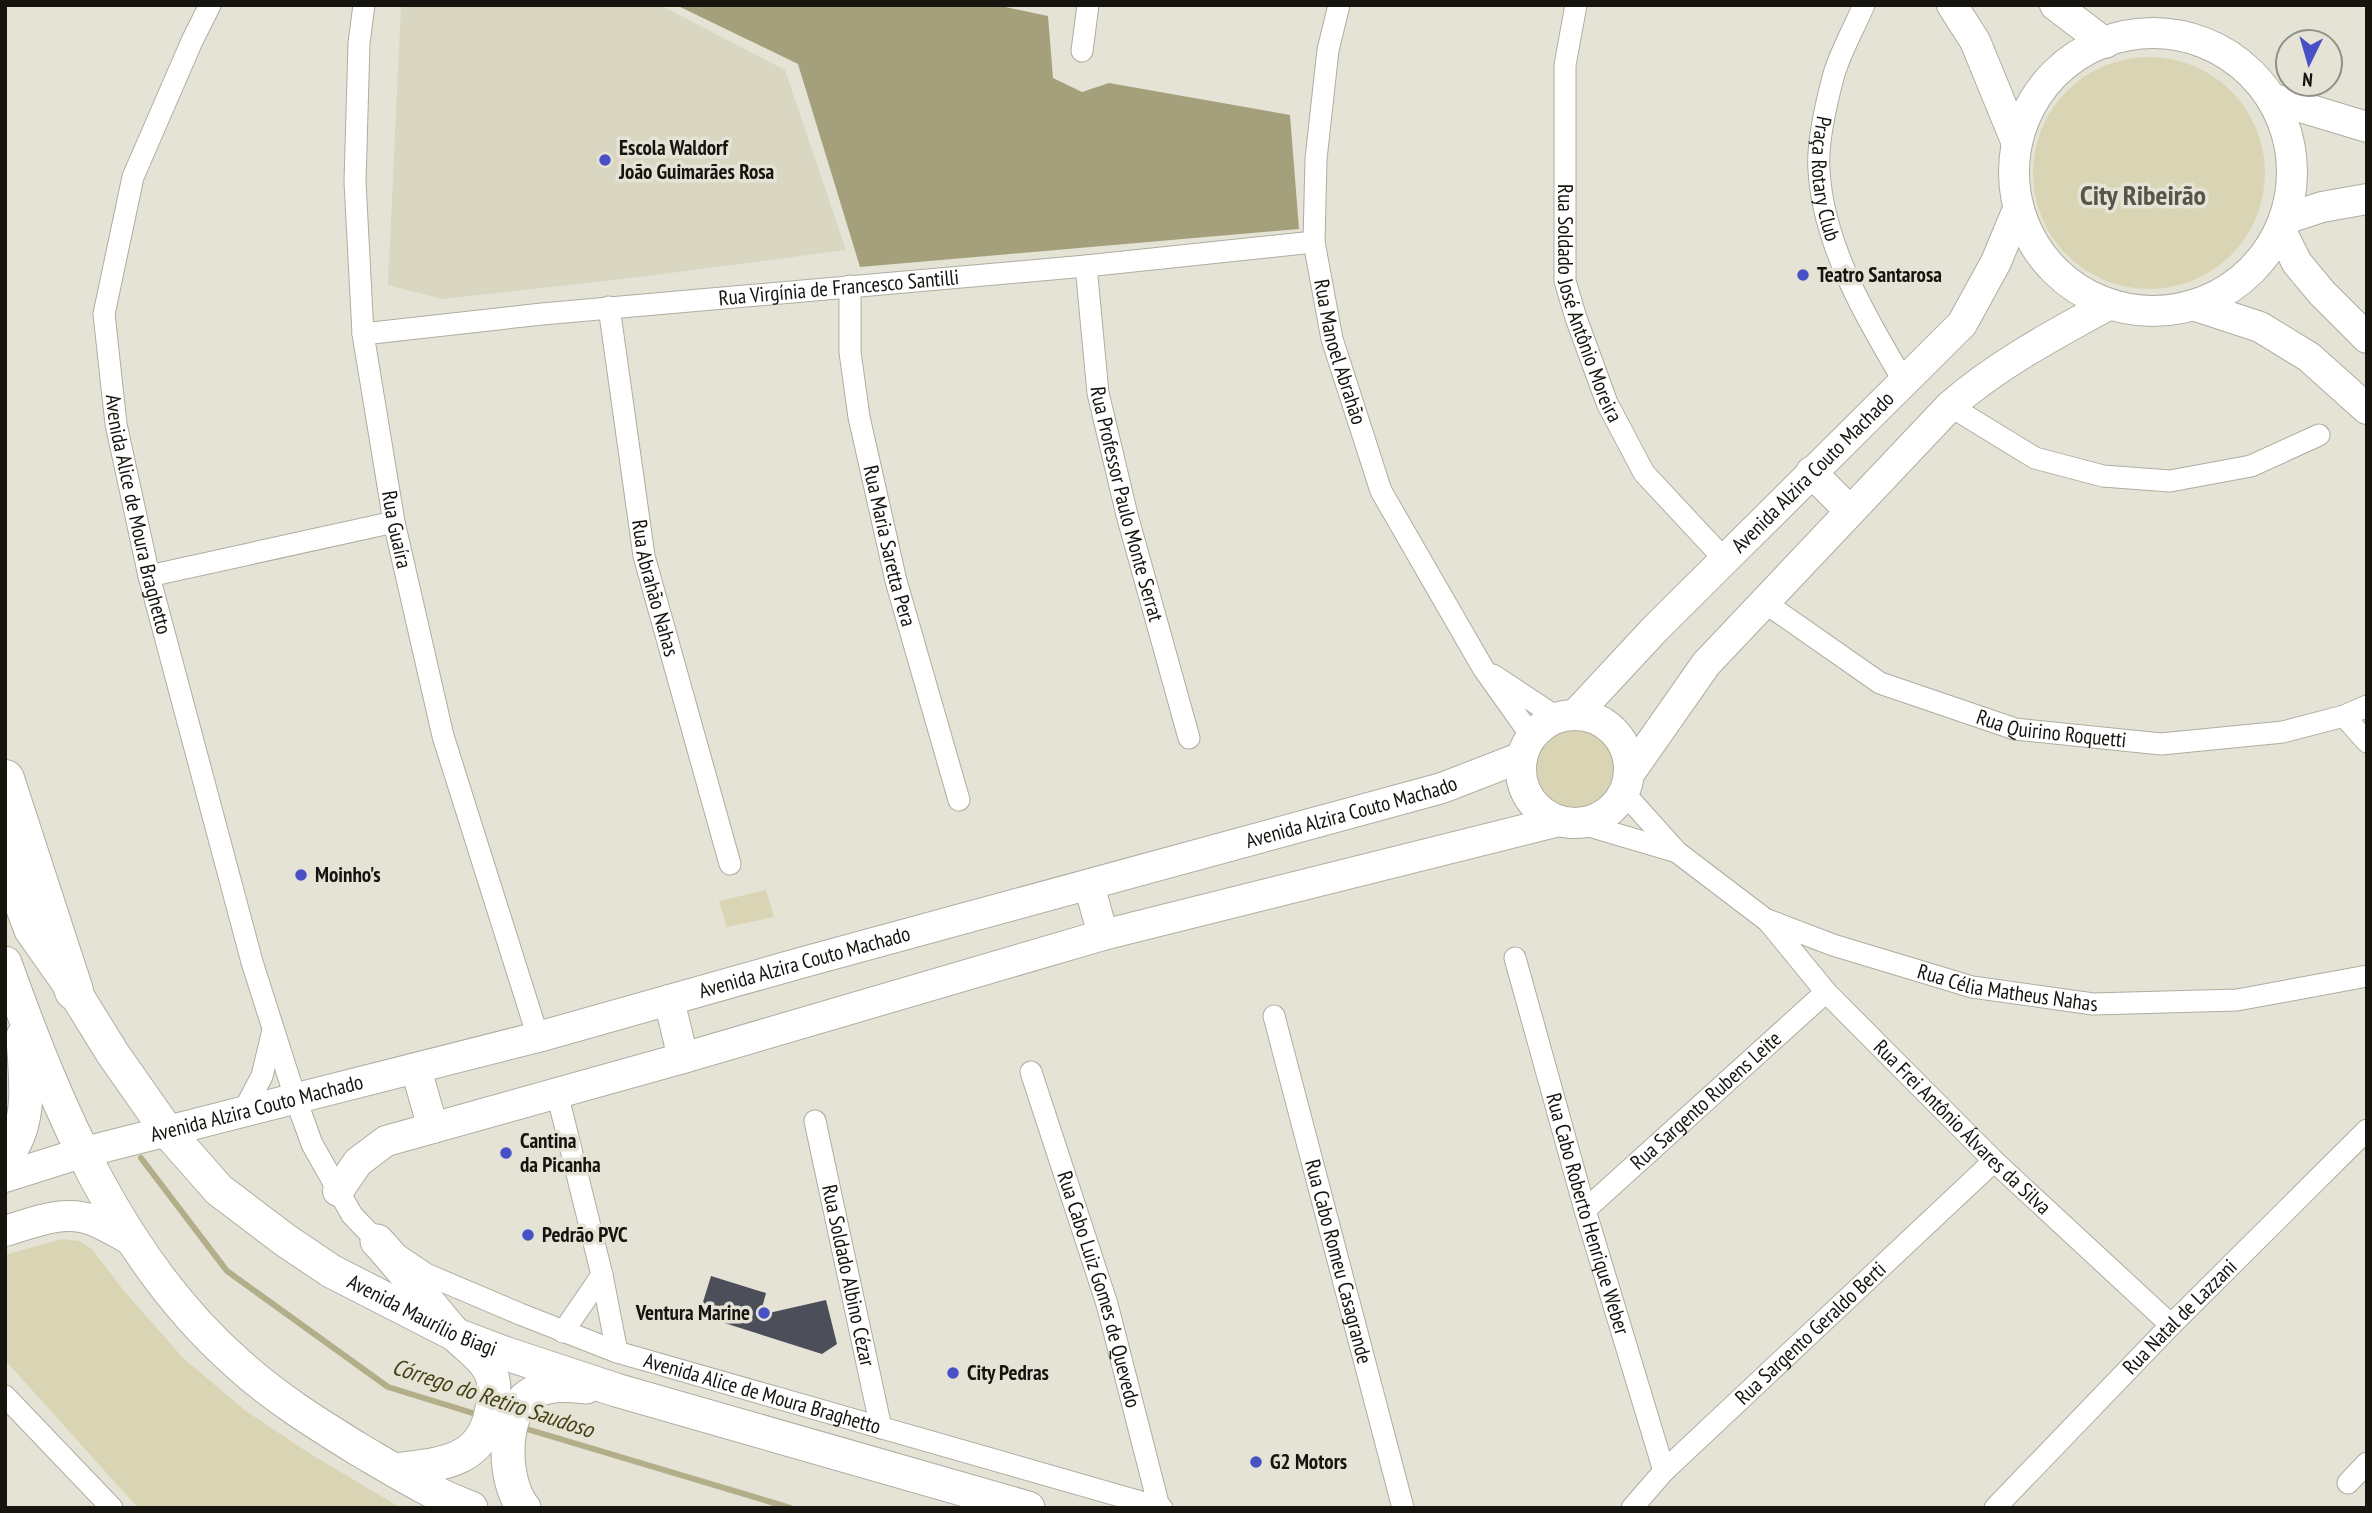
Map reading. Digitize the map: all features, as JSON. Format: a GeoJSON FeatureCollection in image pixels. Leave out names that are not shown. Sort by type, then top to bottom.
{"type":"FeatureCollection","features":[{"type":"Feature","properties":{"kind":"highway"},"geometry":{"type":"LineString","coordinates":[[5,779],[74,990]]}},
{"type":"Feature","properties":{"kind":"main road","name":"Avenida Maurílio Biagi"},"geometry":{"type":"LineString","coordinates":[[5,861],[31,930],[167,1131],[219,1190],[331,1271],[454,1334],[504,1353],[616,1390],[1028,1508]]}},
{"type":"Feature","properties":{"kind":"main road"},"geometry":{"type":"LineString","coordinates":[[5,963],[82,1153],[131,1240],[183,1309],[236,1363],[304,1416],[395,1470],[471,1508]]}},
{"type":"Feature","properties":{"kind":"main road"},"geometry":{"type":"LineString","coordinates":[[5,1158],[20,1130],[27,1103],[22,1009]]}},
{"type":"Feature","properties":{"kind":"main road"},"geometry":{"type":"LineString","coordinates":[[377,1241],[408,1275],[454,1334],[480,1358],[508,1400],[511,1429],[507,1459],[510,1482],[524,1508]]}},
{"type":"Feature","properties":{"kind":"main road"},"geometry":{"type":"LineString","coordinates":[[395,1470],[452,1461],[472,1451],[508,1400],[530,1395],[556,1384],[616,1390]]}},
{"type":"Feature","properties":{"kind":"street","name":"Avenida Alice de Moura Braghetto"},"geometry":{"type":"LineString","coordinates":[[210,5],[191,41],[133,177],[104,314],[116,424],[149,576],[252,962],[295,1097]]}},
{"type":"Feature","properties":{"kind":"street","name":"Rua Guaíra"},"geometry":{"type":"LineString","coordinates":[[365,5],[359,43],[355,182],[363,334],[394,522],[443,736],[538,1037]]}},
{"type":"Feature","properties":{"kind":"street"},"geometry":{"type":"LineString","coordinates":[[1082,51],[1088,5]]}},
{"type":"Feature","properties":{"kind":"street","name":"Rua Manoel Abrahão"},"geometry":{"type":"LineString","coordinates":[[1339,5],[1328,50],[1316,159],[1314,242],[1332,339],[1381,491],[1527,747]]}},
{"type":"Feature","properties":{"kind":"street","name":"Rua Soldado José Antônio Moreira"},"geometry":{"type":"LineString","coordinates":[[1576,5],[1565,65],[1565,281],[1607,403],[1644,473],[1726,561]]}},
{"type":"Feature","properties":{"kind":"street","name":"Praça Rotary Club"},"geometry":{"type":"LineString","coordinates":[[1864,5],[1835,72],[1825,115],[1818,169],[1830,231],[1868,323],[1905,383]]}},
{"type":"Feature","properties":{"kind":"street"},"geometry":{"type":"LineString","coordinates":[[1952,5],[1975,41],[2016,141]]}},
{"type":"Feature","properties":{"kind":"street"},"geometry":{"type":"LineString","coordinates":[[2054,5],[2105,43]]}},
{"type":"Feature","properties":{"kind":"street"},"geometry":{"type":"LineString","coordinates":[[2165,33],[2194,39],[2222,51],[2246,68],[2271,98],[2288,133],[2294,182],[2283,225],[2268,253],[2238,284],[2193,305],[2151,310],[2108,305],[2068,283],[2037,250],[2018,209],[2013,174],[2016,141],[2026,113],[2059,69],[2082,52],[2105,43],[2136,34],[2165,33]]}},
{"type":"Feature","properties":{"kind":"street"},"geometry":{"type":"LineString","coordinates":[[2271,98],[2367,127]]}},
{"type":"Feature","properties":{"kind":"street"},"geometry":{"type":"LineString","coordinates":[[2283,225],[2322,207],[2367,199]]}},
{"type":"Feature","properties":{"kind":"street","name":"Avenida Alzira Couto Machado"},"geometry":{"type":"LineString","coordinates":[[1567,716],[1962,324],[1996,262],[2018,209]]}},
{"type":"Feature","properties":{"kind":"street"},"geometry":{"type":"LineString","coordinates":[[2283,225],[2297,263],[2322,293],[2367,338]]}},
{"type":"Feature","properties":{"kind":"street","name":"Rua Virgínia de Francesco Santilli"},"geometry":{"type":"LineString","coordinates":[[363,334],[609,307],[1086,266],[1314,242]]}},
{"type":"Feature","properties":{"kind":"street","name":"Rua Professor Paulo Monte Serrat"},"geometry":{"type":"LineString","coordinates":[[1086,266],[1098,393],[1127,515],[1189,738]]}},
{"type":"Feature","properties":{"kind":"street","name":"Rua Maria Saretta Pera"},"geometry":{"type":"LineString","coordinates":[[850,286],[850,352],[859,417],[897,581],[958,800]]}},
{"type":"Feature","properties":{"kind":"street"},"geometry":{"type":"LineString","coordinates":[[338,1191],[358,1162],[386,1141],[683,1058],[1103,935],[1569,822],[1593,820],[1605,814],[1616,805],[1627,783],[1706,664],[1950,406],[1973,385],[2022,353],[2108,305]]}},
{"type":"Feature","properties":{"kind":"street"},"geometry":{"type":"LineString","coordinates":[[2193,305],[2260,327],[2309,357],[2367,410]]}},
{"type":"Feature","properties":{"kind":"street","name":"Rua Abrahão Nahas"},"geometry":{"type":"LineString","coordinates":[[609,307],[644,556],[730,864]]}},
{"type":"Feature","properties":{"kind":"street"},"geometry":{"type":"LineString","coordinates":[[1950,406],[2035,458],[2103,476],[2170,481],[2251,466],[2319,435]]}},
{"type":"Feature","properties":{"kind":"street"},"geometry":{"type":"LineString","coordinates":[[1811,472],[1850,511]]}},
{"type":"Feature","properties":{"kind":"street"},"geometry":{"type":"LineString","coordinates":[[149,576],[394,522]]}},
{"type":"Feature","properties":{"kind":"street","name":"Rua Quirino Roquetti"},"geometry":{"type":"LineString","coordinates":[[1764,603],[1880,683],[2015,729],[2161,744],[2283,732],[2344,716],[2367,706]]}},
{"type":"Feature","properties":{"kind":"street","name":"Rua Manoel Abrahão"},"geometry":{"type":"LineString","coordinates":[[1483,668],[1567,716]]}},
{"type":"Feature","properties":{"kind":"street"},"geometry":{"type":"LineString","coordinates":[[1569,822],[1545,814],[1533,803],[1525,789],[1521,773],[1527,747],[1547,723],[1567,716],[1597,720],[1615,733],[1626,752],[1627,783]]}},
{"type":"Feature","properties":{"kind":"street"},"geometry":{"type":"LineString","coordinates":[[2344,716],[2367,742]]}},
{"type":"Feature","properties":{"kind":"street","name":"Avenida Alzira Couto Machado"},"geometry":{"type":"LineString","coordinates":[[5,1177],[82,1153],[295,1097],[538,1037],[1442,788],[1527,747]]}},
{"type":"Feature","properties":{"kind":"street","name":"Rua Célia Matheus Nahas"},"geometry":{"type":"LineString","coordinates":[[1627,783],[1677,852],[1765,919],[1833,945],[1972,987],[2093,1004],[2237,1000],[2367,976]]}},
{"type":"Feature","properties":{"kind":"street","name":"Rua Célia Matheus Nahas"},"geometry":{"type":"LineString","coordinates":[[1569,822],[1677,852]]}},
{"type":"Feature","properties":{"kind":"street"},"geometry":{"type":"LineString","coordinates":[[1089,885],[1103,935]]}},
{"type":"Feature","properties":{"kind":"street","name":"Rua Frei Antônio Álvares da Silva"},"geometry":{"type":"LineString","coordinates":[[1765,919],[1826,992],[1994,1161],[2171,1325]]}},
{"type":"Feature","properties":{"kind":"street","name":"Rua Cabo Roberto Henrique Weber"},"geometry":{"type":"LineString","coordinates":[[1515,958],[1585,1210],[1664,1471]]}},
{"type":"Feature","properties":{"kind":"street","name":"Rua Sargento Rubens Leite"},"geometry":{"type":"LineString","coordinates":[[1585,1210],[1826,992]]}},
{"type":"Feature","properties":{"kind":"street"},"geometry":{"type":"LineString","coordinates":[[668,1000],[683,1058]]}},
{"type":"Feature","properties":{"kind":"street","name":"Rua Cabo Romeu Casagrande"},"geometry":{"type":"LineString","coordinates":[[1274,1016],[1403,1508]]}},
{"type":"Feature","properties":{"kind":"street"},"geometry":{"type":"LineString","coordinates":[[244,1111],[262,1076],[273,1028]]}},
{"type":"Feature","properties":{"kind":"street"},"geometry":{"type":"LineString","coordinates":[[416,1069],[433,1128]]}},
{"type":"Feature","properties":{"kind":"street","name":"Rua Cabo Luiz Gomes de Quevedo"},"geometry":{"type":"LineString","coordinates":[[1031,1072],[1107,1304],[1161,1507]]}},
{"type":"Feature","properties":{"kind":"street"},"geometry":{"type":"LineString","coordinates":[[557,1093],[602,1275],[617,1352]]}},
{"type":"Feature","properties":{"kind":"street"},"geometry":{"type":"LineString","coordinates":[[295,1097],[312,1144],[338,1191],[352,1215],[377,1241]]}},
{"type":"Feature","properties":{"kind":"street","name":"Rua Soldado Albino Cézar"},"geometry":{"type":"LineString","coordinates":[[815,1121],[881,1428]]}},
{"type":"Feature","properties":{"kind":"street","name":"Rua Natal de Lazzani"},"geometry":{"type":"LineString","coordinates":[[1995,1508],[2171,1325],[2367,1130]]}},
{"type":"Feature","properties":{"kind":"street","name":"Rua Sargento Geraldo Berti"},"geometry":{"type":"LineString","coordinates":[[1632,1508],[1664,1471],[1994,1161]]}},
{"type":"Feature","properties":{"kind":"street"},"geometry":{"type":"LineString","coordinates":[[5,1231],[59,1216],[79,1217],[91,1219],[131,1240]]}},
{"type":"Feature","properties":{"kind":"street","name":"Avenida Alice de Moura Braghetto"},"geometry":{"type":"LineString","coordinates":[[377,1241],[426,1274],[617,1352],[1161,1507]]}},
{"type":"Feature","properties":{"kind":"street"},"geometry":{"type":"LineString","coordinates":[[564,1332],[602,1275]]}},
{"type":"Feature","properties":{"kind":"street"},"geometry":{"type":"LineString","coordinates":[[5,1396],[112,1508]]}},
{"type":"Feature","properties":{"kind":"street"},"geometry":{"type":"LineString","coordinates":[[2348,1483],[2367,1464]]}},
{"type":"Feature","properties":{"kind":"shaded area","name":"Escola Waldorf João Guimarães Rosa"},"geometry":{"type":"Polygon","coordinates":[[[401,5],[660,5],[785,70],[846,250],[442,299],[388,285],[401,5]]]}},
{"type":"Feature","properties":{"kind":"shaded area"},"geometry":{"type":"Polygon","coordinates":[[[676,5],[996,5],[1048,16],[1053,78],[1082,92],[1109,83],[1290,115],[1299,229],[860,267],[798,64],[676,5]]]}},
{"type":"Feature","properties":{"kind":"shaded area"},"geometry":{"type":"Polygon","coordinates":[[[2149,57],[2193,66],[2231,91],[2256,129],[2265,173],[2256,217],[2231,255],[2193,280],[2149,289],[2105,280],[2067,255],[2042,217],[2033,173],[2042,129],[2067,91],[2105,66],[2149,57]]]}},
{"type":"Feature","properties":{"kind":"shaded area"},"geometry":{"type":"Polygon","coordinates":[[[1568,728],[1584,728],[1600,735],[1611,746],[1618,762],[1615,786],[1606,800],[1584,812],[1568,812],[1552,805],[1541,794],[1534,778],[1534,762],[1541,746],[1552,735],[1568,728]]]}},
{"type":"Feature","properties":{"kind":"shaded area"},"geometry":{"type":"Polygon","coordinates":[[[766,890],[774,917],[727,927],[719,901],[766,890]]]}},
{"type":"Feature","properties":{"kind":"shaded area"},"geometry":{"type":"Polygon","coordinates":[[[62,1239],[79,1241],[92,1249],[124,1291],[184,1359],[246,1411],[312,1455],[401,1508],[138,1508],[5,1360],[5,1255],[62,1239]]]}},
{"type":"Feature","properties":{"kind":"building","name":"Ventura Marine"},"geometry":{"type":"Polygon","coordinates":[[[711,1276],[766,1293],[760,1315],[826,1300],[837,1344],[822,1354],[699,1315],[711,1276]]]}},
{"type":"Feature","properties":{"kind":"waterway","name":"Córrego do Retiro Saudoso"},"geometry":{"type":"LineString","coordinates":[[141,1158],[227,1271],[388,1387],[479,1415]]}},
{"type":"Feature","properties":{"kind":"waterway","name":"Córrego do Retiro Saudoso"},"geometry":{"type":"LineString","coordinates":[[520,1427],[791,1508]]}},
{"type":"Feature","properties":{"kind":"place","name":"Escola Waldorf João Guimarães Rosa"},"geometry":{"type":"Point","coordinates":[605,160]}},
{"type":"Feature","properties":{"kind":"place","name":"Teatro Santarosa"},"geometry":{"type":"Point","coordinates":[1803,275]}},
{"type":"Feature","properties":{"kind":"place","name":"Moinho's"},"geometry":{"type":"Point","coordinates":[301,875]}},
{"type":"Feature","properties":{"kind":"place","name":"Cantina da Picanha"},"geometry":{"type":"Point","coordinates":[506,1153]}},
{"type":"Feature","properties":{"kind":"place","name":"Pedrão PVC"},"geometry":{"type":"Point","coordinates":[528,1235]}},
{"type":"Feature","properties":{"kind":"place","name":"Ventura Marine"},"geometry":{"type":"Point","coordinates":[764,1313]}},
{"type":"Feature","properties":{"kind":"place","name":"City Pedras"},"geometry":{"type":"Point","coordinates":[953,1373]}},
{"type":"Feature","properties":{"kind":"place","name":"G2 Motors"},"geometry":{"type":"Point","coordinates":[1256,1462]}},
{"type":"Feature","properties":{"kind":"district","name":"City Ribeirão"},"geometry":{"type":"Point","coordinates":[2143,195]}}]}
